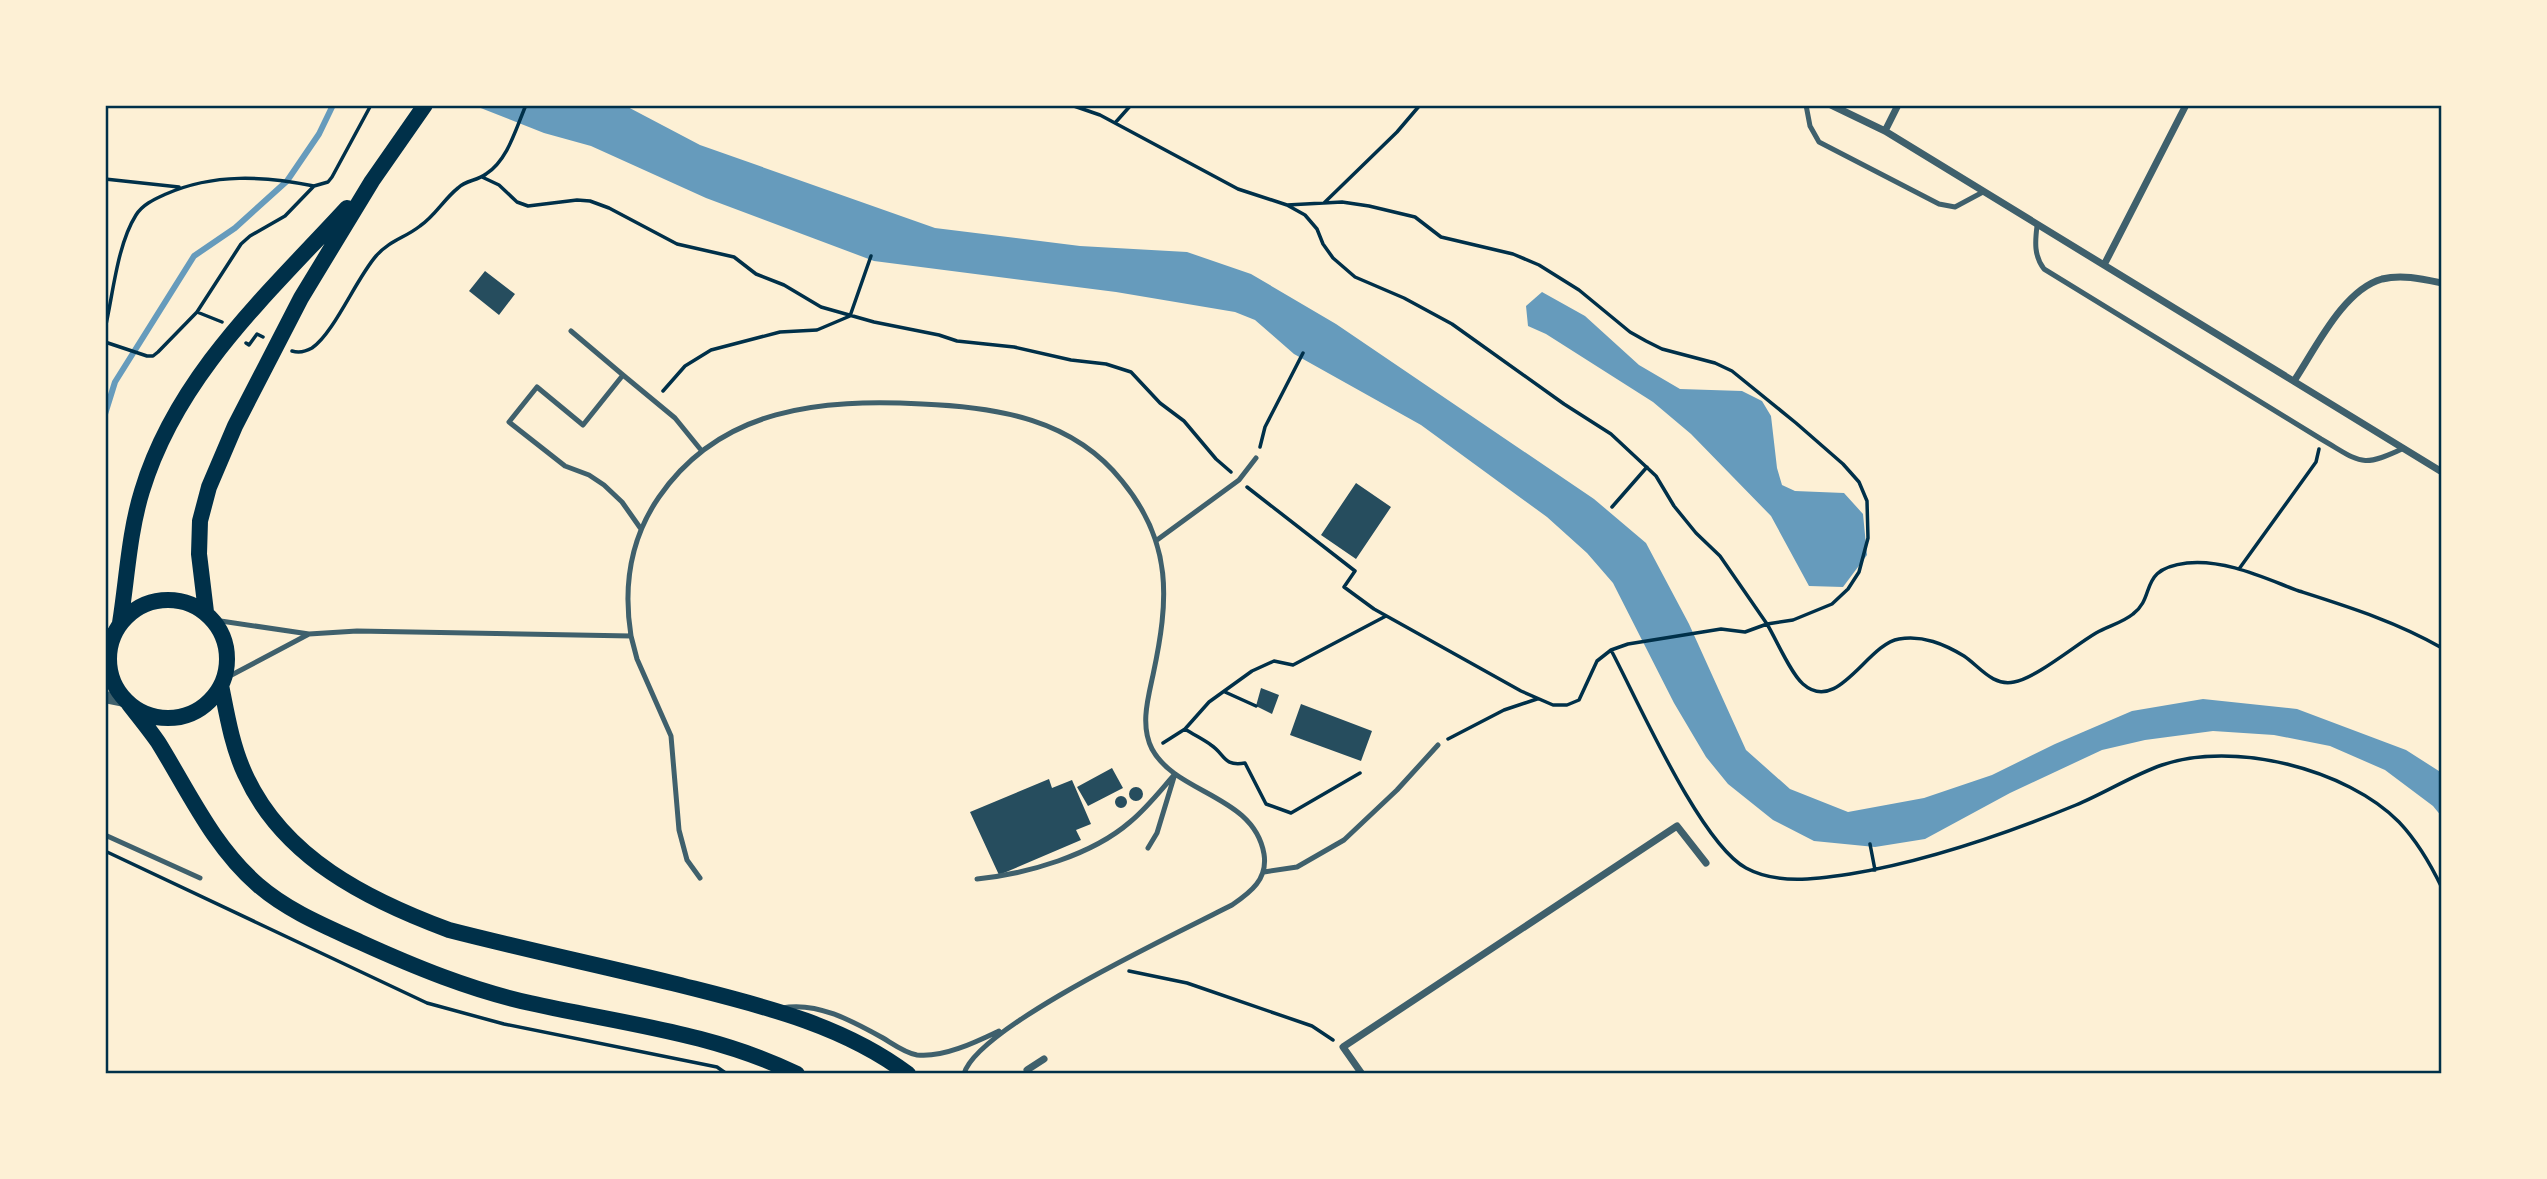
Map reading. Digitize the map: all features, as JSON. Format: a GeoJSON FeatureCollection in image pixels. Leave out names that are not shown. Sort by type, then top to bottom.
{"type":"FeatureCollection","features":[{"type":"Feature","properties":{"kind":"main road"},"geometry":{"type":"LineString","coordinates":[[210,616],[198,543],[203,506],[235,426],[301,298],[372,181],[425,106]]}},
{"type":"Feature","properties":{"kind":"main road"},"geometry":{"type":"LineString","coordinates":[[372,181],[233,331],[206,365],[167,427],[153,458],[137,509],[110,648],[108,665],[113,682],[157,741],[194,806],[224,849],[258,885],[293,910],[452,981],[527,1003],[698,1039],[797,1074]]}},
{"type":"Feature","properties":{"kind":"main road"},"geometry":{"type":"LineString","coordinates":[[113,631],[131,612],[145,604],[161,599],[177,599],[192,604],[210,616],[222,633],[227,648],[228,664],[223,682],[211,700],[197,711],[180,717],[153,716],[127,703]]}},
{"type":"Feature","properties":{"kind":"main road"},"geometry":{"type":"LineString","coordinates":[[223,682],[235,749],[258,799],[297,845],[343,882],[405,914],[449,930],[776,1009],[848,1038],[891,1061],[908,1074]]}},
{"type":"Feature","properties":{"kind":"street"},"geometry":{"type":"LineString","coordinates":[[1831,105],[1885,131],[2442,472]]}},
{"type":"Feature","properties":{"kind":"street"},"geometry":{"type":"LineString","coordinates":[[1885,131],[1898,105]]}},
{"type":"Feature","properties":{"kind":"street"},"geometry":{"type":"LineString","coordinates":[[2104,265],[2186,105]]}},
{"type":"Feature","properties":{"kind":"street"},"geometry":{"type":"LineString","coordinates":[[2294,381],[2357,292],[2384,279],[2418,278],[2442,283]]}},
{"type":"Feature","properties":{"kind":"street"},"geometry":{"type":"LineString","coordinates":[[105,697],[127,703]]}},
{"type":"Feature","properties":{"kind":"street"},"geometry":{"type":"LineString","coordinates":[[1362,1074],[1343,1047],[1677,826],[1706,863]]}},
{"type":"Feature","properties":{"kind":"street"},"geometry":{"type":"LineString","coordinates":[[760,1059],[768,1074]]}},
{"type":"Feature","properties":{"kind":"street"},"geometry":{"type":"LineString","coordinates":[[1026,1073],[1044,1059]]}},
{"type":"Feature","properties":{"kind":"lane"},"geometry":{"type":"LineString","coordinates":[[1806,105],[1810,126],[1819,142],[1939,204],[1955,206],[1983,192]]}},
{"type":"Feature","properties":{"kind":"lane"},"geometry":{"type":"LineString","coordinates":[[2037,226],[2036,254],[2044,269],[2321,439],[2357,460],[2376,461],[2404,448]]}},
{"type":"Feature","properties":{"kind":"lane"},"geometry":{"type":"LineString","coordinates":[[571,331],[675,418],[701,450]]}},
{"type":"Feature","properties":{"kind":"lane"},"geometry":{"type":"LineString","coordinates":[[623,375],[583,425],[537,387],[509,422],[565,466],[589,475],[604,485],[622,502],[640,529]]}},
{"type":"Feature","properties":{"kind":"lane"},"geometry":{"type":"LineString","coordinates":[[700,878],[687,860],[679,830],[671,736],[645,679],[631,636],[627,603],[629,575],[640,529],[680,469],[701,450],[744,425],[773,415],[843,404],[935,404],[1015,415],[1040,421],[1070,435],[1089,448],[1123,482],[1157,540],[1165,593],[1163,628],[1146,705],[1146,733],[1153,750],[1164,767],[1210,793],[1244,818],[1262,845],[1264,872],[1259,883],[1232,905],[1038,1007],[1007,1027],[980,1051],[964,1074]]}},
{"type":"Feature","properties":{"kind":"lane"},"geometry":{"type":"LineString","coordinates":[[1157,540],[1239,480],[1256,458]]}},
{"type":"Feature","properties":{"kind":"lane"},"geometry":{"type":"LineString","coordinates":[[210,616],[309,634],[357,631],[631,636]]}},
{"type":"Feature","properties":{"kind":"lane"},"geometry":{"type":"LineString","coordinates":[[223,682],[309,634]]}},
{"type":"Feature","properties":{"kind":"lane"},"geometry":{"type":"LineString","coordinates":[[1264,872],[1297,867],[1344,840],[1397,790],[1438,745]]}},
{"type":"Feature","properties":{"kind":"lane"},"geometry":{"type":"LineString","coordinates":[[1148,848],[1157,833],[1175,774]]}},
{"type":"Feature","properties":{"kind":"lane"},"geometry":{"type":"LineString","coordinates":[[977,878],[1007,876],[1083,851],[1128,824],[1149,805],[1175,774]]}},
{"type":"Feature","properties":{"kind":"lane"},"geometry":{"type":"LineString","coordinates":[[105,835],[200,878]]}},
{"type":"Feature","properties":{"kind":"lane"},"geometry":{"type":"LineString","coordinates":[[776,1009],[794,1005],[809,1006],[862,1026],[909,1053],[920,1055],[961,1046],[1007,1027]]}},
{"type":"Feature","properties":{"kind":"path"},"geometry":{"type":"LineString","coordinates":[[105,329],[123,249],[136,216],[151,201],[182,187],[231,178],[275,179],[314,186],[328,182],[371,105]]}},
{"type":"Feature","properties":{"kind":"path"},"geometry":{"type":"LineString","coordinates":[[276,344],[298,353],[316,345],[383,248],[396,238],[421,226],[460,186],[482,177],[498,163],[526,105]]}},
{"type":"Feature","properties":{"kind":"path"},"geometry":{"type":"LineString","coordinates":[[1072,105],[1115,123],[1238,189],[1287,205],[1305,215],[1317,229],[1333,258],[1355,277],[1404,298],[1452,324],[1611,434],[1656,476],[1684,519],[1720,555],[1767,624],[1795,675],[1802,684],[1811,689],[1826,691],[1837,688],[1880,647],[1894,640],[1924,638],[1964,656],[1993,679],[2013,683],[2026,678],[2093,635],[2136,612],[2153,577],[2166,568],[2186,563],[2206,563],[2239,569],[2402,626],[2442,648]]}},
{"type":"Feature","properties":{"kind":"path"},"geometry":{"type":"LineString","coordinates":[[1115,123],[1131,105]]}},
{"type":"Feature","properties":{"kind":"path"},"geometry":{"type":"LineString","coordinates":[[1323,204],[1397,132],[1420,105]]}},
{"type":"Feature","properties":{"kind":"path"},"geometry":{"type":"LineString","coordinates":[[482,177],[499,185],[517,202],[528,206],[590,201],[677,244],[734,257],[756,274],[784,285],[821,307],[850,316],[957,341],[1013,346],[1071,360],[1107,364],[1131,372],[1160,403],[1184,421],[1216,459],[1239,480],[1355,571],[1344,587],[1386,616],[1553,705],[1567,705],[1579,700],[1586,690],[1597,661],[1611,650],[1628,644],[1721,629],[1745,632],[1758,630],[1767,624],[1793,620],[1832,604],[1848,589],[1859,572],[1868,538],[1867,501],[1859,482],[1843,464],[1732,371],[1715,363],[1662,349],[1646,341],[1630,332],[1579,290],[1539,265],[1513,254],[1441,237],[1415,217],[1342,202],[1287,205]]}},
{"type":"Feature","properties":{"kind":"path"},"geometry":{"type":"LineString","coordinates":[[105,179],[182,187]]}},
{"type":"Feature","properties":{"kind":"path"},"geometry":{"type":"LineString","coordinates":[[105,342],[147,356],[159,352],[197,312],[240,244],[285,216],[314,186]]}},
{"type":"Feature","properties":{"kind":"path"},"geometry":{"type":"LineString","coordinates":[[663,391],[685,366],[711,351],[780,332],[817,330],[850,316],[872,256]]}},
{"type":"Feature","properties":{"kind":"path"},"geometry":{"type":"LineString","coordinates":[[197,312],[221,321]]}},
{"type":"Feature","properties":{"kind":"path"},"geometry":{"type":"LineString","coordinates":[[1256,458],[1265,427],[1303,354]]}},
{"type":"Feature","properties":{"kind":"path"},"geometry":{"type":"LineString","coordinates":[[2239,569],[2316,462],[2321,439]]}},
{"type":"Feature","properties":{"kind":"path"},"geometry":{"type":"LineString","coordinates":[[1612,507],[1647,467]]}},
{"type":"Feature","properties":{"kind":"path"},"geometry":{"type":"LineString","coordinates":[[1153,750],[1185,729],[1209,702],[1252,671],[1274,661],[1293,665],[1386,616]]}},
{"type":"Feature","properties":{"kind":"path"},"geometry":{"type":"LineString","coordinates":[[1611,650],[1670,763],[1712,835],[1723,850],[1745,868],[1768,876],[1821,878],[1875,870],[1937,855],[2078,804],[2163,764],[2217,757],[2280,763],[2312,771],[2373,800],[2398,822],[2419,847],[2442,888]]}},
{"type":"Feature","properties":{"kind":"path"},"geometry":{"type":"LineString","coordinates":[[1226,692],[1256,706]]}},
{"type":"Feature","properties":{"kind":"path"},"geometry":{"type":"LineString","coordinates":[[1438,745],[1504,710],[1539,698]]}},
{"type":"Feature","properties":{"kind":"path"},"geometry":{"type":"LineString","coordinates":[[1185,729],[1214,746],[1221,758],[1236,765],[1245,763],[1266,804],[1291,813],[1360,772]]}},
{"type":"Feature","properties":{"kind":"path"},"geometry":{"type":"LineString","coordinates":[[1870,844],[1875,870]]}},
{"type":"Feature","properties":{"kind":"path"},"geometry":{"type":"LineString","coordinates":[[1112,968],[1187,983],[1312,1026],[1343,1047]]}},
{"type":"Feature","properties":{"kind":"water"},"geometry":{"type":"Polygon","coordinates":[[[473,105],[624,105],[700,145],[935,228],[1080,246],[1187,252],[1251,274],[1336,324],[1594,499],[1646,543],[1689,624],[1746,750],[1790,789],[1848,812],[1924,798],[1992,775],[2132,711],[2203,699],[2297,709],[2406,750],[2442,773],[2442,817],[2433,806],[2385,770],[2330,746],[2274,735],[2213,731],[2145,740],[2102,750],[2010,793],[1925,839],[1875,847],[1814,841],[1773,820],[1728,784],[1706,757],[1674,703],[1613,583],[1587,553],[1547,517],[1421,425],[1294,354],[1255,320],[1235,312],[1116,292],[874,261],[706,198],[591,146],[544,133],[473,105]]]}},
{"type":"Feature","properties":{"kind":"water"},"geometry":{"type":"Polygon","coordinates":[[[1542,292],[1585,316],[1639,365],[1680,389],[1742,391],[1762,401],[1771,416],[1777,468],[1782,485],[1795,491],[1844,493],[1863,514],[1867,555],[1843,587],[1809,586],[1771,516],[1691,434],[1653,402],[1546,334],[1528,326],[1526,306],[1542,292]]]}},
{"type":"Feature","properties":{"kind":"building"},"geometry":{"type":"Polygon","coordinates":[[[485,271],[515,294],[499,315],[469,291],[485,271]]]}},
{"type":"Feature","properties":{"kind":"building"},"geometry":{"type":"Polygon","coordinates":[[[1356,483],[1391,507],[1356,559],[1321,535],[1356,483]]]}},
{"type":"Feature","properties":{"kind":"building"},"geometry":{"type":"Polygon","coordinates":[[[1261,688],[1279,695],[1272,714],[1256,706],[1261,688]]]}},
{"type":"Feature","properties":{"kind":"building"},"geometry":{"type":"Polygon","coordinates":[[[1301,704],[1372,731],[1361,761],[1290,735],[1301,704]]]}},
{"type":"Feature","properties":{"kind":"building"},"geometry":{"type":"Polygon","coordinates":[[[1112,768],[1123,788],[1088,806],[1077,787],[1112,768]]]}},
{"type":"Feature","properties":{"kind":"building"},"geometry":{"type":"Polygon","coordinates":[[[1049,779],[1052,788],[1072,780],[1091,824],[1076,830],[1081,840],[999,875],[970,812],[1049,779]]]}},
{"type":"Feature","properties":{"kind":"building"},"geometry":{"type":"Polygon","coordinates":[[[1136,787],[1141,789],[1141,799],[1136,801],[1131,799],[1129,794],[1131,789],[1136,787]]]}},
{"type":"Feature","properties":{"kind":"building"},"geometry":{"type":"Polygon","coordinates":[[[1116,797],[1126,797],[1126,807],[1116,807],[1116,797]]]}},
{"type":"Feature","properties":{"kind":"waterway"},"geometry":{"type":"LineString","coordinates":[[105,414],[115,382],[194,256],[235,228],[287,181],[319,134],[333,105]]}}]}
